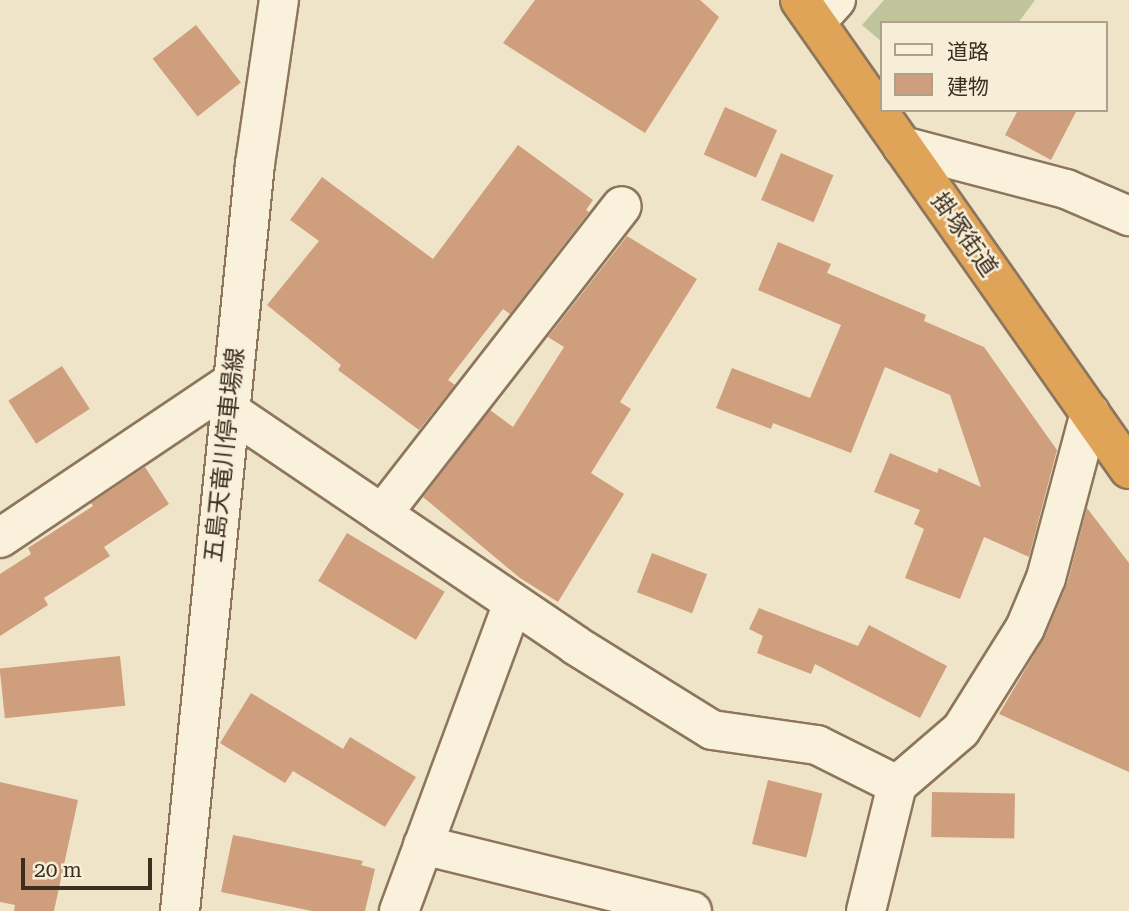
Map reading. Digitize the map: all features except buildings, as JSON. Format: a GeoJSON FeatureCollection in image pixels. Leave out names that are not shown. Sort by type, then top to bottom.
{"type":"FeatureCollection","features":[{"type":"Feature","properties":{"kind":"highway","name":"掛塚街道"},"geometry":{"type":"LineString","coordinates":[[817,7],[880,110]]}},
{"type":"Feature","properties":{"kind":"highway","name":"掛塚街道"},"geometry":{"type":"LineString","coordinates":[[881,112],[902,146],[1129,469]]}},
{"type":"Feature","properties":{"kind":"street","name":"五島天竜川停車場線"},"geometry":{"type":"LineString","coordinates":[[180,911],[255,164],[279,0]]}},
{"type":"Feature","properties":{"kind":"street"},"geometry":{"type":"LineString","coordinates":[[902,146],[1066,189],[1129,216]]}},
{"type":"Feature","properties":{"kind":"street"},"geometry":{"type":"LineString","coordinates":[[382,514],[622,206]]}},
{"type":"Feature","properties":{"kind":"street"},"geometry":{"type":"LineString","coordinates":[[0,538],[231,397],[382,514],[513,603],[712,730],[817,745],[897,785]]}},
{"type":"Feature","properties":{"kind":"street"},"geometry":{"type":"LineString","coordinates":[[866,911],[897,785],[961,730],[1025,628],[1046,578],[1090,413]]}},
{"type":"Feature","properties":{"kind":"street"},"geometry":{"type":"LineString","coordinates":[[399,911],[513,603]]}},
{"type":"Feature","properties":{"kind":"street"},"geometry":{"type":"LineString","coordinates":[[423,845],[692,911]]}},
{"type":"Feature","properties":{"kind":"green space"},"geometry":{"type":"Polygon","coordinates":[[[884,0],[1035,0],[1019,21],[880,21],[880,40],[862,25],[884,0]]]}}]}
